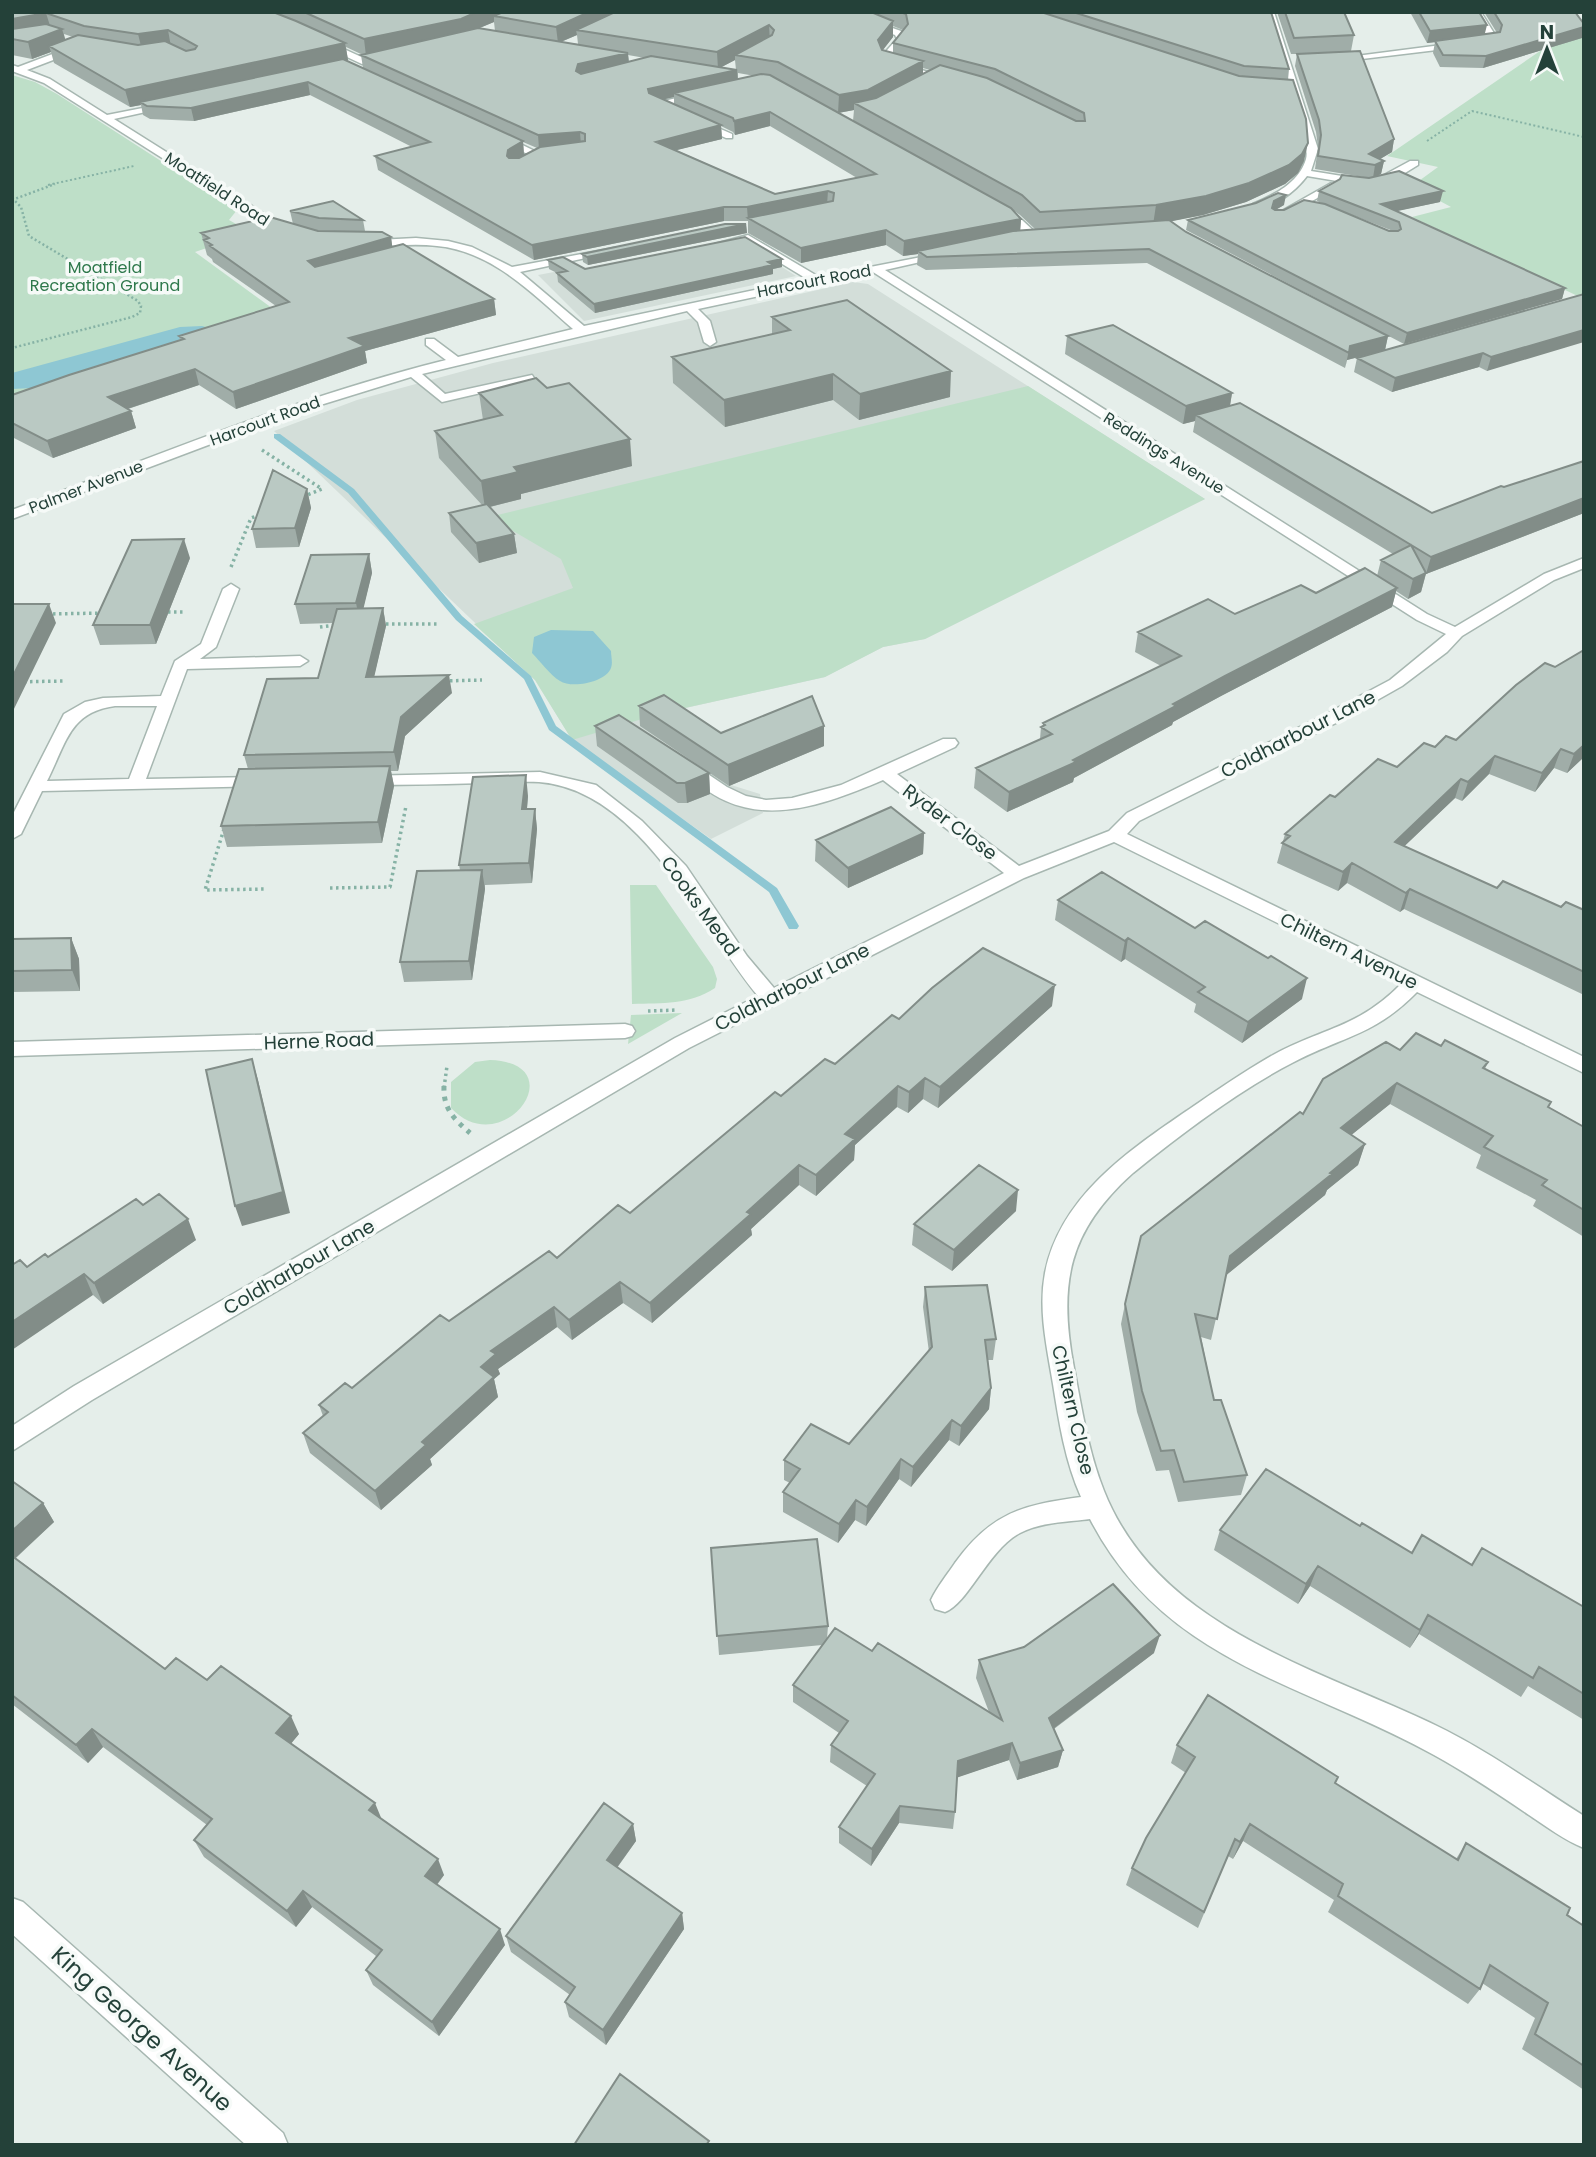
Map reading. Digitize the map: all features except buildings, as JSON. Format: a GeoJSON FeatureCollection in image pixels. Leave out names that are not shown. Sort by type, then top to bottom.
{"type":"FeatureCollection","features":[{"type":"Feature","properties":{"kind":"street"},"geometry":{"type":"LineString","coordinates":[[837,12],[901,34],[901,39],[884,58],[887,64],[949,79]]}},
{"type":"Feature","properties":{"kind":"street"},"geometry":{"type":"LineString","coordinates":[[1250,209],[1292,188],[1307,173],[1313,149],[1290,92],[1290,60],[1270,12]]}},
{"type":"Feature","properties":{"kind":"street"},"geometry":{"type":"LineString","coordinates":[[1327,60],[1492,41],[1493,38],[1477,12]]}},
{"type":"Feature","properties":{"kind":"street"},"geometry":{"type":"LineString","coordinates":[[315,38],[365,62]]}},
{"type":"Feature","properties":{"kind":"street"},"geometry":{"type":"LineString","coordinates":[[68,39],[83,44],[81,46]]}},
{"type":"Feature","properties":{"kind":"street"},"geometry":{"type":"LineString","coordinates":[[16,69],[81,46],[94,48]]}},
{"type":"Feature","properties":{"kind":"street"},"geometry":{"type":"LineString","coordinates":[[346,66],[377,59]]}},
{"type":"Feature","properties":{"kind":"street","name":"Moatfield Road"},"geometry":{"type":"LineString","coordinates":[[16,69],[47,81],[294,235]]}},
{"type":"Feature","properties":{"kind":"street"},"geometry":{"type":"LineString","coordinates":[[919,85],[938,76]]}},
{"type":"Feature","properties":{"kind":"street"},"geometry":{"type":"LineString","coordinates":[[715,92],[656,104],[729,136]]}},
{"type":"Feature","properties":{"kind":"street"},"geometry":{"type":"LineString","coordinates":[[107,118],[183,101]]}},
{"type":"Feature","properties":{"kind":"street"},"geometry":{"type":"LineString","coordinates":[[490,132],[538,155]]}},
{"type":"Feature","properties":{"kind":"street"},"geometry":{"type":"LineString","coordinates":[[523,162],[538,155],[553,153]]}},
{"type":"Feature","properties":{"kind":"street"},"geometry":{"type":"LineString","coordinates":[[1307,173],[1373,184],[1383,182],[1414,163]]}},
{"type":"Feature","properties":{"kind":"street"},"geometry":{"type":"LineString","coordinates":[[1277,216],[1334,185]]}},
{"type":"Feature","properties":{"kind":"street"},"geometry":{"type":"LineString","coordinates":[[1276,197],[1316,206]]}},
{"type":"Feature","properties":{"kind":"street"},"geometry":{"type":"LineString","coordinates":[[991,205],[1039,235],[1012,239]]}},
{"type":"Feature","properties":{"kind":"street"},"geometry":{"type":"LineString","coordinates":[[707,247],[748,238],[816,280]]}},
{"type":"Feature","properties":{"kind":"street"},"geometry":{"type":"LineString","coordinates":[[343,243],[432,243],[468,249],[520,277],[582,331]]}},
{"type":"Feature","properties":{"kind":"street"},"geometry":{"type":"LineString","coordinates":[[404,254],[432,243]]}},
{"type":"Feature","properties":{"kind":"street"},"geometry":{"type":"LineString","coordinates":[[509,271],[619,248]]}},
{"type":"Feature","properties":{"kind":"street","name":"Harcourt Road"},"geometry":{"type":"LineString","coordinates":[[160,460],[327,398],[414,373],[582,331],[957,251]]}},
{"type":"Feature","properties":{"kind":"street"},"geometry":{"type":"LineString","coordinates":[[565,259],[585,272]]}},
{"type":"Feature","properties":{"kind":"street","name":"Reddings Avenue"},"geometry":{"type":"LineString","coordinates":[[876,269],[1422,617],[1456,633]]}},
{"type":"Feature","properties":{"kind":"street"},"geometry":{"type":"LineString","coordinates":[[690,307],[704,321],[710,342]]}},
{"type":"Feature","properties":{"kind":"street"},"geometry":{"type":"LineString","coordinates":[[430,341],[458,362]]}},
{"type":"Feature","properties":{"kind":"street"},"geometry":{"type":"LineString","coordinates":[[414,373],[442,398],[528,378]]}},
{"type":"Feature","properties":{"kind":"street","name":"Palmer Avenue"},"geometry":{"type":"LineString","coordinates":[[12,515],[160,460]]}},
{"type":"Feature","properties":{"kind":"street","name":"Coldharbour Lane"},"geometry":{"type":"LineString","coordinates":[[12,1440],[83,1393],[682,1043],[1017,874],[1115,835],[1133,817],[1334,717],[1396,683],[1441,649],[1456,633],[1516,595],[1582,564]]}},
{"type":"Feature","properties":{"kind":"street"},"geometry":{"type":"LineString","coordinates":[[135,785],[181,664],[208,647],[230,581]]}},
{"type":"Feature","properties":{"kind":"street"},"geometry":{"type":"LineString","coordinates":[[181,664],[300,661]]}},
{"type":"Feature","properties":{"kind":"street"},"geometry":{"type":"LineString","coordinates":[[12,834],[69,718],[79,709],[117,701],[166,701]]}},
{"type":"Feature","properties":{"kind":"street","name":"Ryder Close"},"geometry":{"type":"LineString","coordinates":[[670,757],[742,802],[794,805],[818,800],[950,743]]}},
{"type":"Feature","properties":{"kind":"street","name":"Ryder Close"},"geometry":{"type":"LineString","coordinates":[[883,771],[1017,874]]}},
{"type":"Feature","properties":{"kind":"street","name":"Cooks Mead"},"geometry":{"type":"LineString","coordinates":[[347,780],[540,777],[590,789],[636,825],[679,870],[740,961],[770,997]]}},
{"type":"Feature","properties":{"kind":"street"},"geometry":{"type":"LineString","coordinates":[[35,786],[279,782]]}},
{"type":"Feature","properties":{"kind":"street","name":"Chiltern Avenue"},"geometry":{"type":"LineString","coordinates":[[1115,835],[1584,1066]]}},
{"type":"Feature","properties":{"kind":"street","name":"Chiltern Close"},"geometry":{"type":"LineString","coordinates":[[1413,984],[1384,1012],[1286,1057],[1250,1078],[1161,1140],[1108,1182],[1077,1220],[1058,1265],[1052,1301],[1057,1343],[1081,1463],[1120,1548],[1158,1591],[1191,1621],[1285,1675],[1427,1737],[1584,1833]]}},
{"type":"Feature","properties":{"kind":"street","name":"Herne Road"},"geometry":{"type":"LineString","coordinates":[[12,1049],[625,1031]]}},
{"type":"Feature","properties":{"kind":"street"},"geometry":{"type":"LineString","coordinates":[[945,1600],[981,1551],[999,1534],[1021,1520],[1099,1506]]}},
{"type":"Feature","properties":{"kind":"street","name":"King George Avenue"},"geometry":{"type":"LineString","coordinates":[[12,1913],[271,2145]]}},
{"type":"Feature","properties":{"kind":"path"},"geometry":{"type":"LineString","coordinates":[[1422,145],[1472,111],[1584,138]]}},
{"type":"Feature","properties":{"kind":"path"},"geometry":{"type":"LineString","coordinates":[[12,348],[132,317],[140,313],[141,306],[138,301],[29,236],[21,207],[13,199],[49,185],[169,158]]}},
{"type":"Feature","properties":{"kind":"path"},"geometry":{"type":"LineString","coordinates":[[233,432],[322,489],[298,499]]}},
{"type":"Feature","properties":{"kind":"path"},"geometry":{"type":"LineString","coordinates":[[230,581],[250,519],[262,514]]}},
{"type":"Feature","properties":{"kind":"path"},"geometry":{"type":"LineString","coordinates":[[156,612],[184,612]]}},
{"type":"Feature","properties":{"kind":"path"},"geometry":{"type":"LineString","coordinates":[[46,614],[115,613]]}},
{"type":"Feature","properties":{"kind":"path"},"geometry":{"type":"LineString","coordinates":[[371,624],[439,624]]}},
{"type":"Feature","properties":{"kind":"path"},"geometry":{"type":"LineString","coordinates":[[320,627],[344,625]]}},
{"type":"Feature","properties":{"kind":"path"},"geometry":{"type":"LineString","coordinates":[[441,681],[482,680]]}},
{"type":"Feature","properties":{"kind":"path"},"geometry":{"type":"LineString","coordinates":[[12,682],[63,681]]}},
{"type":"Feature","properties":{"kind":"path"},"geometry":{"type":"LineString","coordinates":[[330,888],[390,887],[412,778]]}},
{"type":"Feature","properties":{"kind":"path"},"geometry":{"type":"LineString","coordinates":[[238,783],[205,890],[266,889]]}},
{"type":"Feature","properties":{"kind":"path"},"geometry":{"type":"LineString","coordinates":[[452,1037],[443,1104],[448,1115],[494,1153]]}},
{"type":"Feature","properties":{"kind":"shaded area"},"geometry":{"type":"Polygon","coordinates":[[[743,242],[796,276],[584,321],[538,275],[570,269],[587,276],[743,242]]]}},
{"type":"Feature","properties":{"kind":"shaded area"},"geometry":{"type":"Polygon","coordinates":[[[853,282],[868,284],[1205,499],[925,639],[883,647],[825,677],[663,713],[731,785],[760,794],[763,813],[711,839],[572,740],[535,680],[274,431],[357,400],[493,363],[853,282]]]}},
{"type":"Feature","properties":{"kind":"green space"},"geometry":{"type":"Polygon","coordinates":[[[1584,21],[1584,299],[1412,217],[1451,207],[1412,186],[1438,167],[1387,156],[1584,21]]]}},
{"type":"Feature","properties":{"kind":"green space","name":"Moatfield Recreation Ground"},"geometry":{"type":"Polygon","coordinates":[[[12,75],[35,82],[57,94],[237,210],[229,220],[245,229],[245,235],[195,252],[276,311],[12,408],[12,75]]]}},
{"type":"Feature","properties":{"kind":"green space"},"geometry":{"type":"Polygon","coordinates":[[[1028,386],[1205,499],[925,639],[883,647],[825,677],[662,713],[572,740],[535,680],[474,624],[573,588],[561,559],[489,517],[1028,386]]]}},
{"type":"Feature","properties":{"kind":"green space"},"geometry":{"type":"Polygon","coordinates":[[[630,885],[656,885],[713,967],[717,979],[715,988],[685,1000],[632,1004],[630,885]]]}},
{"type":"Feature","properties":{"kind":"green space"},"geometry":{"type":"Polygon","coordinates":[[[682,1013],[628,1044],[631,1015],[682,1013]]]}},
{"type":"Feature","properties":{"kind":"green space"},"geometry":{"type":"Polygon","coordinates":[[[490,1060],[515,1065],[528,1076],[529,1091],[522,1106],[509,1118],[491,1124],[471,1122],[451,1108],[451,1082],[475,1062],[490,1060]]]}},
{"type":"Feature","properties":{"kind":"water"},"geometry":{"type":"Polygon","coordinates":[[[180,327],[209,328],[201,337],[33,388],[12,389],[12,373],[180,327]]]}},
{"type":"Feature","properties":{"kind":"water"},"geometry":{"type":"Polygon","coordinates":[[[551,630],[593,631],[611,651],[612,666],[608,673],[596,680],[580,684],[565,683],[556,678],[532,653],[534,637],[551,630]]]}},
{"type":"Feature","properties":{"kind":"waterway"},"geometry":{"type":"LineString","coordinates":[[277,436],[351,491],[459,618],[528,678],[552,728],[773,890],[793,926]]}}]}
